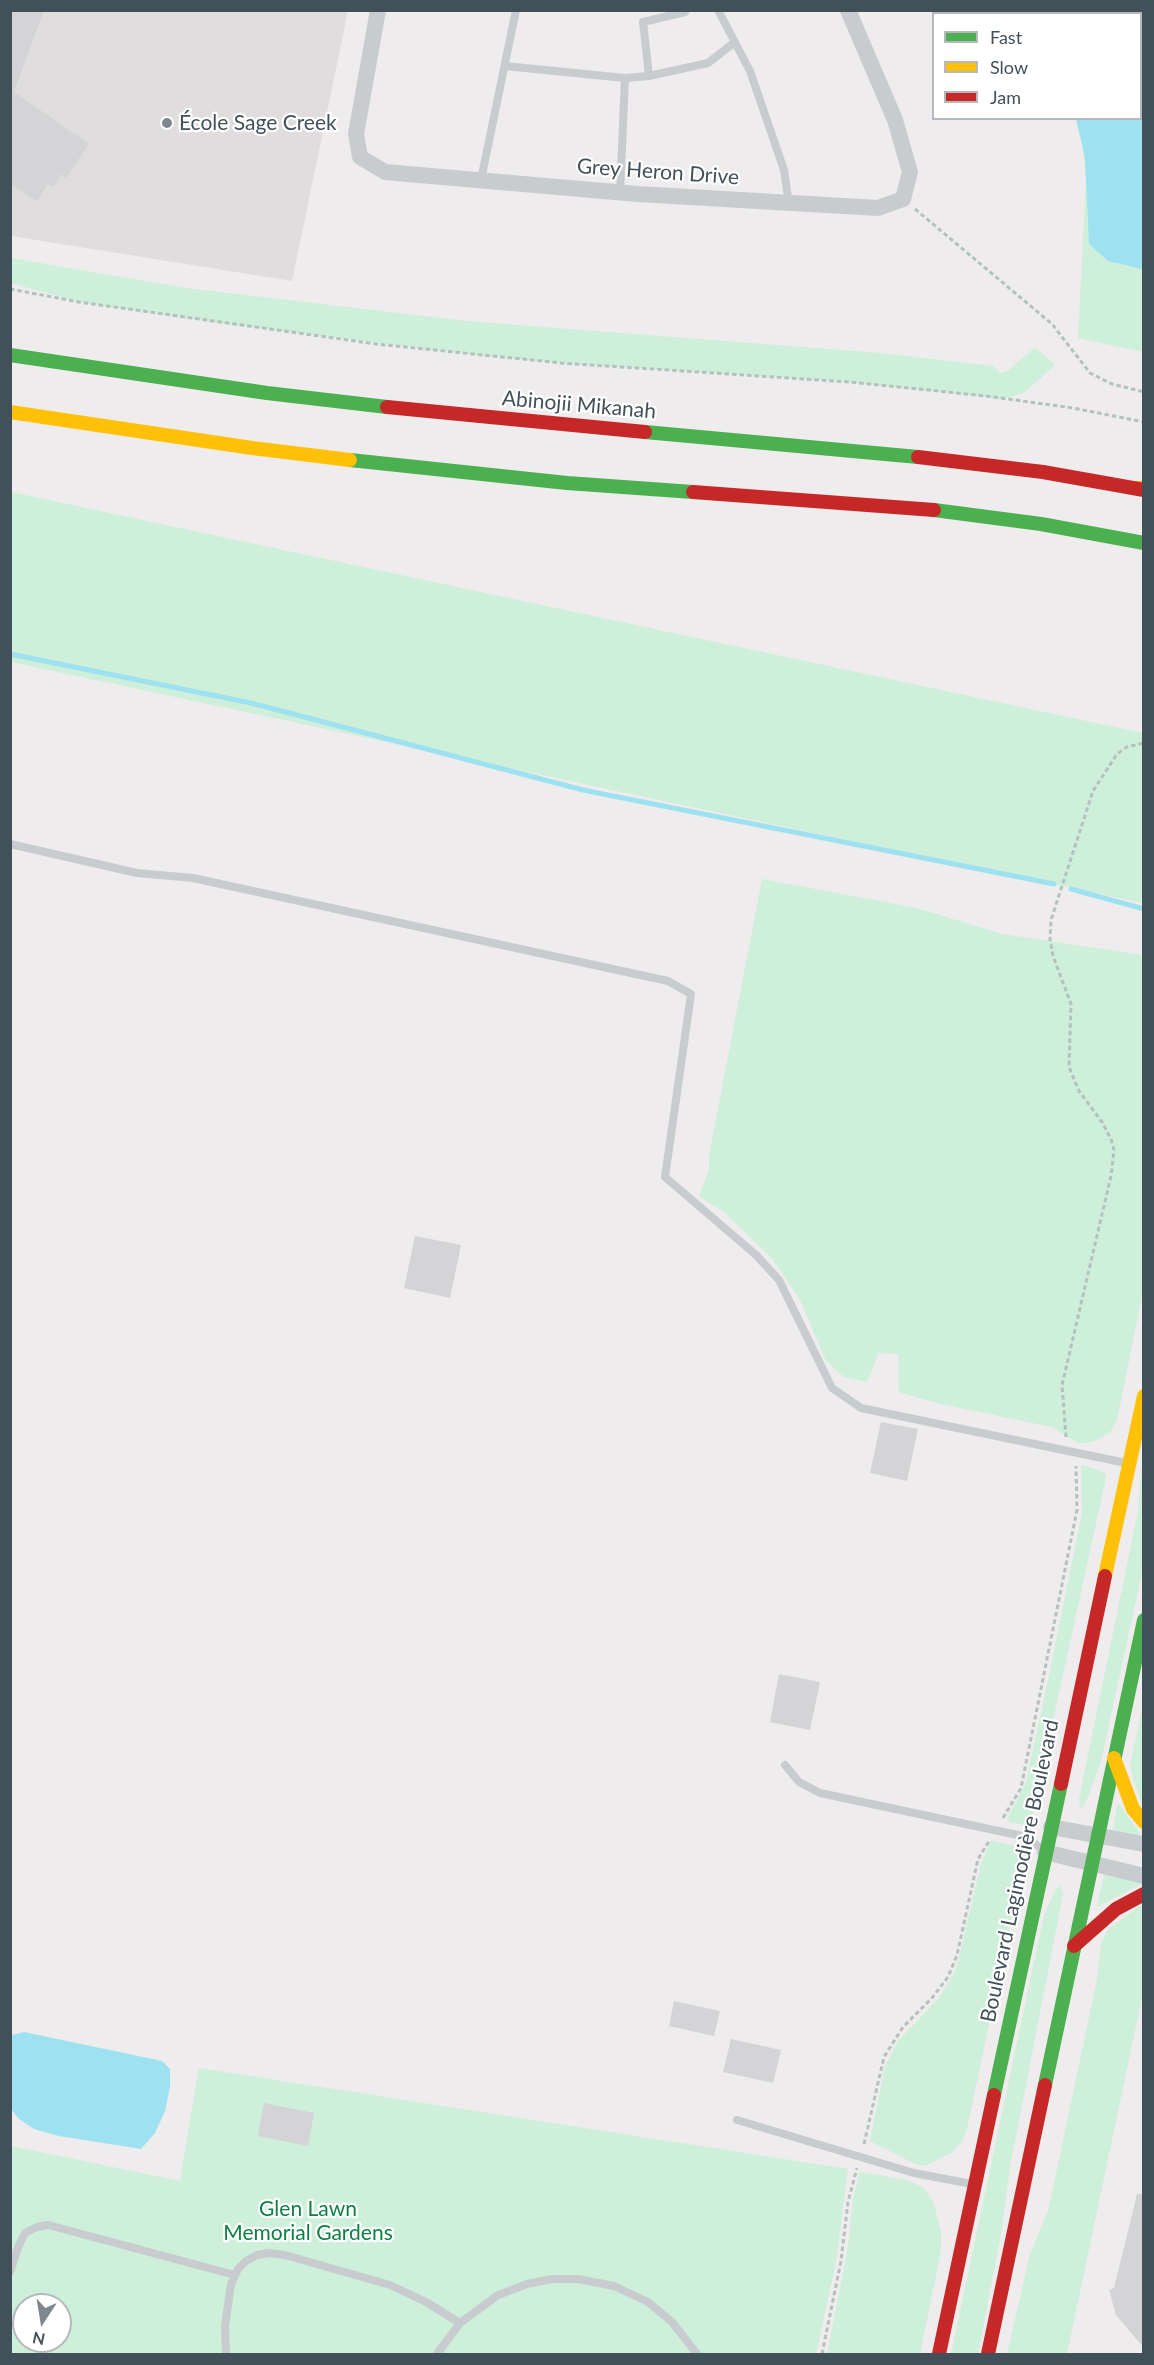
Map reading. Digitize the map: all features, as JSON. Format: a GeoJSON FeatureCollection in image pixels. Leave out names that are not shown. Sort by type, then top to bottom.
{"type":"FeatureCollection","features":[{"type":"Feature","properties":{"kind":"street","name":"Grey Heron Drive"},"geometry":{"type":"LineString","coordinates":[[378,10],[356,134],[360,157],[385,172],[620,193],[790,204],[878,208],[903,200]]}},
{"type":"Feature","properties":{"kind":"street"},"geometry":{"type":"LineString","coordinates":[[848,10],[891,110],[910,172],[903,200]]}},
{"type":"Feature","properties":{"kind":"street","name":"Abinojii Mikanah"},"geometry":{"type":"LineString","coordinates":[[10,355],[302,397],[454,415],[950,460],[1141,489]]}},
{"type":"Feature","properties":{"kind":"street"},"geometry":{"type":"LineString","coordinates":[[10,412],[133,432],[406,467],[567,483],[928,509],[1030,523],[1143,543]]}},
{"type":"Feature","properties":{"kind":"street","name":"Boulevard Lagimodière Boulevard"},"geometry":{"type":"LineString","coordinates":[[939,2355],[1045,1852],[1039,1832],[1129,1464],[1143,1396]]}},
{"type":"Feature","properties":{"kind":"street"},"geometry":{"type":"LineString","coordinates":[[988,2355],[1143,1620]]}},
{"type":"Feature","properties":{"kind":"street"},"geometry":{"type":"LineString","coordinates":[[1114,1758],[1133,1809],[1143,1822]]}},
{"type":"Feature","properties":{"kind":"street"},"geometry":{"type":"LineString","coordinates":[[1039,1832],[1143,1844]]}},
{"type":"Feature","properties":{"kind":"street"},"geometry":{"type":"LineString","coordinates":[[1045,1852],[1143,1876]]}},
{"type":"Feature","properties":{"kind":"street"},"geometry":{"type":"LineString","coordinates":[[1074,1946],[1116,1909],[1143,1894]]}},
{"type":"Feature","properties":{"kind":"lane"},"geometry":{"type":"LineString","coordinates":[[481,180],[516,10]]}},
{"type":"Feature","properties":{"kind":"lane"},"geometry":{"type":"LineString","coordinates":[[718,10],[750,71],[784,170],[790,204]]}},
{"type":"Feature","properties":{"kind":"lane"},"geometry":{"type":"LineString","coordinates":[[649,76],[643,22],[685,12]]}},
{"type":"Feature","properties":{"kind":"lane"},"geometry":{"type":"LineString","coordinates":[[505,66],[625,78],[649,76],[708,63],[735,42]]}},
{"type":"Feature","properties":{"kind":"lane"},"geometry":{"type":"LineString","coordinates":[[620,193],[625,78]]}},
{"type":"Feature","properties":{"kind":"lane"},"geometry":{"type":"LineString","coordinates":[[10,843],[137,873],[193,878],[657,978],[668,981],[692,994],[665,1177],[756,1256],[779,1280],[832,1388],[861,1408],[1129,1464]]}},
{"type":"Feature","properties":{"kind":"lane"},"geometry":{"type":"LineString","coordinates":[[785,1765],[799,1782],[820,1793],[996,1830],[1039,1832],[1045,1852]]}},
{"type":"Feature","properties":{"kind":"lane"},"geometry":{"type":"LineString","coordinates":[[737,2120],[914,2173],[975,2185]]}},
{"type":"Feature","properties":{"kind":"lane"},"geometry":{"type":"LineString","coordinates":[[10,2272],[25,2234],[36,2227],[48,2225],[235,2275]]}},
{"type":"Feature","properties":{"kind":"lane"},"geometry":{"type":"LineString","coordinates":[[226,2355],[226,2307],[231,2284],[246,2261],[257,2255],[269,2253],[285,2255],[390,2285],[426,2302],[460,2323]]}},
{"type":"Feature","properties":{"kind":"lane"},"geometry":{"type":"LineString","coordinates":[[437,2355],[460,2323],[498,2295],[527,2284],[552,2279],[578,2279],[614,2286],[648,2302],[672,2322],[697,2355]]}},
{"type":"Feature","properties":{"kind":"path"},"geometry":{"type":"LineString","coordinates":[[903,200],[1052,324],[1090,372],[1112,384],[1143,392]]}},
{"type":"Feature","properties":{"kind":"path"},"geometry":{"type":"LineString","coordinates":[[10,289],[169,315],[399,346],[561,363],[850,382],[1062,407],[1143,422]]}},
{"type":"Feature","properties":{"kind":"path"},"geometry":{"type":"LineString","coordinates":[[822,2355],[841,2261],[848,2202],[884,2057],[903,2027],[932,1998],[948,1977],[957,1955],[978,1859],[1021,1788],[1075,1522],[1076,1464],[1065,1435],[1062,1385],[1111,1176],[1114,1150],[1111,1138],[1079,1091],[1069,1067],[1071,1004],[1053,956],[1050,939],[1051,921],[1093,791],[1100,777],[1117,754],[1127,747],[1143,743]]}},
{"type":"Feature","properties":{"kind":"shaded area","name":"École Sage Creek"},"geometry":{"type":"Polygon","coordinates":[[[11,11],[348,11],[292,281],[11,236],[11,11]]]}},
{"type":"Feature","properties":{"kind":"green space"},"geometry":{"type":"Polygon","coordinates":[[[1143,11],[1143,352],[1078,338],[1086,179],[1083,147],[1076,120],[1142,120],[1142,12],[1030,12],[1143,11]]]}},
{"type":"Feature","properties":{"kind":"green space"},"geometry":{"type":"Polygon","coordinates":[[[11,258],[186,288],[466,321],[880,353],[993,366],[1000,373],[1009,370],[1035,347],[1055,365],[1024,393],[1002,399],[850,382],[486,356],[225,324],[79,302],[11,283],[11,258]]]}},
{"type":"Feature","properties":{"kind":"green space"},"geometry":{"type":"Polygon","coordinates":[[[11,492],[1143,733],[1143,903],[11,662],[11,492]]]}},
{"type":"Feature","properties":{"kind":"green space"},"geometry":{"type":"Polygon","coordinates":[[[762,879],[917,908],[1002,934],[1143,955],[1143,1291],[1117,1420],[1111,1431],[1101,1438],[1088,1443],[1078,1443],[1052,1427],[936,1403],[899,1392],[898,1354],[879,1353],[867,1382],[844,1377],[826,1361],[800,1300],[772,1258],[724,1212],[699,1196],[709,1170],[709,1156],[762,879]]]}},
{"type":"Feature","properties":{"kind":"green space"},"geometry":{"type":"Polygon","coordinates":[[[1143,1453],[1143,1568],[1101,1761],[1088,1797],[1083,1807],[1080,1808],[1079,1799],[1138,1511],[1143,1453]]]}},
{"type":"Feature","properties":{"kind":"green space"},"geometry":{"type":"Polygon","coordinates":[[[1081,1465],[1106,1474],[1105,1482],[1030,1826],[1009,1822],[1008,1818],[1026,1782],[1046,1690],[1082,1513],[1081,1465]]]}},
{"type":"Feature","properties":{"kind":"green space"},"geometry":{"type":"Polygon","coordinates":[[[1143,1704],[1143,1808],[1130,1767],[1143,1704]]]}},
{"type":"Feature","properties":{"kind":"green space"},"geometry":{"type":"Polygon","coordinates":[[[1118,1803],[1140,1833],[1139,1835],[1113,1830],[1118,1803]]]}},
{"type":"Feature","properties":{"kind":"green space"},"geometry":{"type":"Polygon","coordinates":[[[991,1840],[1026,1849],[967,2129],[962,2142],[951,2153],[927,2165],[917,2165],[870,2141],[885,2066],[898,2041],[938,1999],[956,1970],[981,1864],[991,1840]]]}},
{"type":"Feature","properties":{"kind":"green space"},"geometry":{"type":"Polygon","coordinates":[[[1104,1875],[1107,1875],[1143,1883],[1097,1907],[1104,1875]]]}},
{"type":"Feature","properties":{"kind":"green space"},"geometry":{"type":"Polygon","coordinates":[[[1060,1886],[1063,1894],[1010,2167],[1001,2234],[978,2354],[951,2354],[1044,1915],[1056,1889],[1060,1886]]]}},
{"type":"Feature","properties":{"kind":"green space"},"geometry":{"type":"Polygon","coordinates":[[[1143,1904],[1143,1993],[1067,2354],[1007,2354],[1030,2254],[1048,2211],[1097,1979],[1101,1944],[1108,1929],[1143,1904]]]}},
{"type":"Feature","properties":{"kind":"green space","name":"Glen Lawn Memorial Gardens"},"geometry":{"type":"Polygon","coordinates":[[[199,2068],[848,2169],[836,2262],[816,2354],[11,2354],[11,2146],[180,2181],[199,2068]]]}},
{"type":"Feature","properties":{"kind":"green space"},"geometry":{"type":"Polygon","coordinates":[[[859,2172],[907,2180],[924,2188],[934,2203],[941,2233],[941,2251],[920,2354],[827,2354],[848,2247],[852,2206],[859,2172]]]}},
{"type":"Feature","properties":{"kind":"water"},"geometry":{"type":"Polygon","coordinates":[[[1104,10],[1106,12],[1030,12],[1104,10]]]}},
{"type":"Feature","properties":{"kind":"water"},"geometry":{"type":"Polygon","coordinates":[[[1143,11],[1142,269],[1108,261],[1089,244],[1085,158],[1076,120],[1142,120],[1142,12],[1120,12],[1143,11]]]}},
{"type":"Feature","properties":{"kind":"water"},"geometry":{"type":"Polygon","coordinates":[[[24,2032],[162,2061],[170,2069],[170,2087],[165,2111],[155,2133],[141,2149],[59,2136],[34,2129],[19,2119],[11,2109],[11,2039],[12,2035],[24,2032]]]}},
{"type":"Feature","properties":{"kind":"building"},"geometry":{"type":"Polygon","coordinates":[[[10,10],[44,10],[14,92],[89,144],[66,178],[61,174],[54,187],[48,184],[37,201],[10,184],[10,10]]]}},
{"type":"Feature","properties":{"kind":"building"},"geometry":{"type":"Polygon","coordinates":[[[415,1236],[461,1245],[450,1298],[404,1288],[415,1236]]]}},
{"type":"Feature","properties":{"kind":"building"},"geometry":{"type":"Polygon","coordinates":[[[881,1422],[918,1429],[907,1481],[870,1473],[881,1422]]]}},
{"type":"Feature","properties":{"kind":"building"},"geometry":{"type":"Polygon","coordinates":[[[779,1674],[820,1682],[810,1730],[770,1722],[779,1674]]]}},
{"type":"Feature","properties":{"kind":"building"},"geometry":{"type":"Polygon","coordinates":[[[674,2001],[720,2011],[714,2036],[669,2026],[674,2001]]]}},
{"type":"Feature","properties":{"kind":"building"},"geometry":{"type":"Polygon","coordinates":[[[731,2039],[781,2050],[773,2083],[723,2072],[731,2039]]]}},
{"type":"Feature","properties":{"kind":"building"},"geometry":{"type":"Polygon","coordinates":[[[264,2103],[314,2113],[308,2146],[258,2136],[264,2103]]]}},
{"type":"Feature","properties":{"kind":"building"},"geometry":{"type":"Polygon","coordinates":[[[1137,2194],[1143,2194],[1143,2347],[1116,2315],[1109,2290],[1114,2288],[1137,2194]]]}},
{"type":"Feature","properties":{"kind":"waterway"},"geometry":{"type":"LineString","coordinates":[[10,654],[251,703],[583,790],[1054,884]]}},
{"type":"Feature","properties":{"kind":"waterway"},"geometry":{"type":"LineString","coordinates":[[1071,889],[1144,909]]}},
{"type":"Feature","properties":{"kind":"traffic: fast"},"geometry":{"type":"LineString","coordinates":[[10,355],[267,393],[387,407]]}},
{"type":"Feature","properties":{"kind":"traffic: fast"},"geometry":{"type":"LineString","coordinates":[[645,432],[918,457]]}},
{"type":"Feature","properties":{"kind":"traffic: fast"},"geometry":{"type":"LineString","coordinates":[[350,460],[567,483],[693,492]]}},
{"type":"Feature","properties":{"kind":"traffic: fast"},"geometry":{"type":"LineString","coordinates":[[934,510],[1041,524],[1144,543]]}},
{"type":"Feature","properties":{"kind":"traffic: fast"},"geometry":{"type":"LineString","coordinates":[[1045,2085],[1144,1620]]}},
{"type":"Feature","properties":{"kind":"traffic: fast"},"geometry":{"type":"LineString","coordinates":[[994,2095],[1061,1784]]}},
{"type":"Feature","properties":{"kind":"traffic: slow"},"geometry":{"type":"LineString","coordinates":[[10,412],[252,448],[350,460]]}},
{"type":"Feature","properties":{"kind":"traffic: slow"},"geometry":{"type":"LineString","coordinates":[[1135,488],[1144,488]]}},
{"type":"Feature","properties":{"kind":"traffic: slow"},"geometry":{"type":"LineString","coordinates":[[1105,1576],[1144,1396]]}},
{"type":"Feature","properties":{"kind":"traffic: slow"},"geometry":{"type":"LineString","coordinates":[[1114,1758],[1133,1809],[1144,1822]]}},
{"type":"Feature","properties":{"kind":"traffic: jam"},"geometry":{"type":"LineString","coordinates":[[387,407],[645,432]]}},
{"type":"Feature","properties":{"kind":"traffic: jam"},"geometry":{"type":"LineString","coordinates":[[918,457],[1043,472],[1144,490]]}},
{"type":"Feature","properties":{"kind":"traffic: jam"},"geometry":{"type":"LineString","coordinates":[[693,492],[934,510]]}},
{"type":"Feature","properties":{"kind":"traffic: jam"},"geometry":{"type":"LineString","coordinates":[[1061,1784],[1105,1576]]}},
{"type":"Feature","properties":{"kind":"traffic: jam"},"geometry":{"type":"LineString","coordinates":[[1074,1946],[1116,1909],[1144,1894]]}},
{"type":"Feature","properties":{"kind":"traffic: jam"},"geometry":{"type":"LineString","coordinates":[[988,2354],[1045,2085]]}},
{"type":"Feature","properties":{"kind":"traffic: jam"},"geometry":{"type":"LineString","coordinates":[[939,2354],[994,2095]]}},
{"type":"Feature","properties":{"kind":"place","name":"École Sage Creek"},"geometry":{"type":"Point","coordinates":[167,123]}}]}
